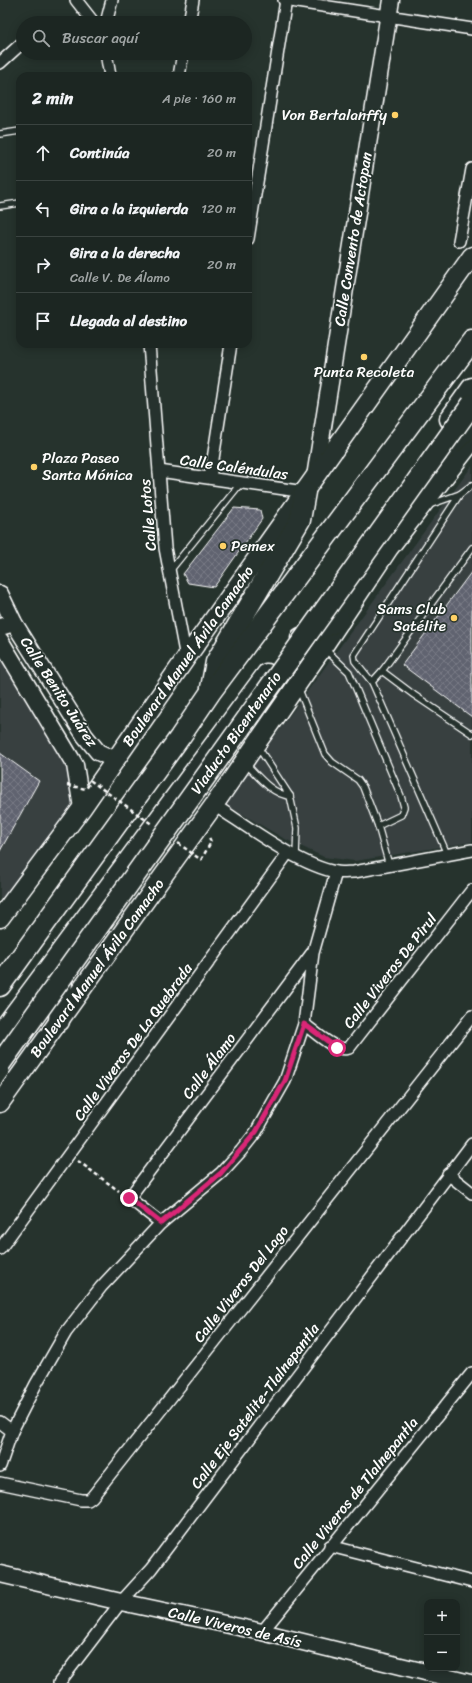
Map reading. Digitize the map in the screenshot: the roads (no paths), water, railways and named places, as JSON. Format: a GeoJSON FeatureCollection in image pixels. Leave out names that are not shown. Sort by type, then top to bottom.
{"type":"FeatureCollection","features":[{"type":"Feature","properties":{"kind":"highway"},"geometry":{"type":"LineString","coordinates":[[0,986],[180,737],[210,693],[472,341]]}},
{"type":"Feature","properties":{"kind":"highway"},"geometry":{"type":"LineString","coordinates":[[0,1034],[290,643],[472,388]]}},
{"type":"Feature","properties":{"kind":"highway","name":"Viaducto Bicentenario"},"geometry":{"type":"LineString","coordinates":[[0,1064],[472,404]]}},
{"type":"Feature","properties":{"kind":"highway"},"geometry":{"type":"LineString","coordinates":[[417,479],[472,424]]}},
{"type":"Feature","properties":{"kind":"highway"},"geometry":{"type":"LineString","coordinates":[[210,693],[216,662],[300,520],[310,485]]}},
{"type":"Feature","properties":{"kind":"highway"},"geometry":{"type":"LineString","coordinates":[[290,643],[340,620]]}},
{"type":"Feature","properties":{"kind":"highway"},"geometry":{"type":"LineString","coordinates":[[59,1021],[64,948]]}},
{"type":"Feature","properties":{"kind":"main road","name":"Boulevard Manuel Ávila Camacho"},"geometry":{"type":"LineString","coordinates":[[0,918],[82,808],[186,658],[472,256]]}},
{"type":"Feature","properties":{"kind":"main road","name":"Boulevard Manuel Ávila Camacho"},"geometry":{"type":"LineString","coordinates":[[0,1103],[214,805],[323,647],[388,548],[472,441]]}},
{"type":"Feature","properties":{"kind":"street"},"geometry":{"type":"LineString","coordinates":[[76,0],[89,16]]}},
{"type":"Feature","properties":{"kind":"street"},"geometry":{"type":"LineString","coordinates":[[108,16],[112,0]]}},
{"type":"Feature","properties":{"kind":"street"},"geometry":{"type":"LineString","coordinates":[[190,16],[193,0]]}},
{"type":"Feature","properties":{"kind":"street"},"geometry":{"type":"LineString","coordinates":[[252,213],[285,0],[472,29]]}},
{"type":"Feature","properties":{"kind":"street","name":"Calle Convento de Actopan"},"geometry":{"type":"LineString","coordinates":[[310,485],[391,0]]}},
{"type":"Feature","properties":{"kind":"street"},"geometry":{"type":"LineString","coordinates":[[0,63],[16,48]]}},
{"type":"Feature","properties":{"kind":"street"},"geometry":{"type":"LineString","coordinates":[[107,60],[109,72]]}},
{"type":"Feature","properties":{"kind":"street"},"geometry":{"type":"LineString","coordinates":[[180,72],[182,60]]}},
{"type":"Feature","properties":{"kind":"street"},"geometry":{"type":"LineString","coordinates":[[459,241],[472,169]]}},
{"type":"Feature","properties":{"kind":"street","name":"Calle Lotos"},"geometry":{"type":"LineString","coordinates":[[149,348],[165,548],[186,658]]}},
{"type":"Feature","properties":{"kind":"street"},"geometry":{"type":"LineString","coordinates":[[210,478],[230,348]]}},
{"type":"Feature","properties":{"kind":"street","name":"Calle Caléndulas"},"geometry":{"type":"LineString","coordinates":[[159,471],[242,483],[310,485]]}},
{"type":"Feature","properties":{"kind":"street","name":"Calle Benito Juárez"},"geometry":{"type":"LineString","coordinates":[[0,594],[7,625],[85,736],[98,752],[115,760]]}},
{"type":"Feature","properties":{"kind":"street","name":"Calle Benito Juárez"},"geometry":{"type":"LineString","coordinates":[[0,640],[75,765],[82,808]]}},
{"type":"Feature","properties":{"kind":"street"},"geometry":{"type":"LineString","coordinates":[[214,805],[292,854],[320,867],[336,872],[354,872],[472,850]]}},
{"type":"Feature","properties":{"kind":"street","name":"Calle Viveros De La Quebrada"},"geometry":{"type":"LineString","coordinates":[[0,1249],[292,854]]}},
{"type":"Feature","properties":{"kind":"street"},"geometry":{"type":"LineString","coordinates":[[0,1466],[12,1431],[36,1384],[66,1332],[101,1287],[161,1223],[221,1173],[256,1132],[285,1081],[304,1024],[313,953],[336,872]]}},
{"type":"Feature","properties":{"kind":"street","name":"Calle Viveros De Pirul"},"geometry":{"type":"LineString","coordinates":[[304,1024],[337,1048],[344,1050],[349,1048],[472,890]]}},
{"type":"Feature","properties":{"kind":"street","name":"Calle Álamo"},"geometry":{"type":"LineString","coordinates":[[161,1223],[129,1198],[313,953]]}},
{"type":"Feature","properties":{"kind":"street","name":"Calle Viveros Del Lago"},"geometry":{"type":"LineString","coordinates":[[0,1483],[81,1500],[88,1500],[92,1497],[472,1016]]}},
{"type":"Feature","properties":{"kind":"street","name":"Calle Eje Satelite-Tlalnepantla"},"geometry":{"type":"LineString","coordinates":[[59,1683],[121,1602],[151,1569],[472,1144]]}},
{"type":"Feature","properties":{"kind":"street"},"geometry":{"type":"LineString","coordinates":[[448,1174],[472,1193]]}},
{"type":"Feature","properties":{"kind":"street","name":"Calle Viveros de Tlalnepantla"},"geometry":{"type":"LineString","coordinates":[[262,1632],[330,1546],[470,1380]]}},
{"type":"Feature","properties":{"kind":"street"},"geometry":{"type":"LineString","coordinates":[[0,1422],[12,1431]]}},
{"type":"Feature","properties":{"kind":"street"},"geometry":{"type":"LineString","coordinates":[[330,1546],[472,1582]]}},
{"type":"Feature","properties":{"kind":"street","name":"Calle Viveros de Asís"},"geometry":{"type":"LineString","coordinates":[[0,1574],[262,1632],[470,1683]]}},
{"type":"Feature","properties":{"kind":"lane"},"geometry":{"type":"LineString","coordinates":[[0,134],[16,132]]}},
{"type":"Feature","properties":{"kind":"lane"},"geometry":{"type":"LineString","coordinates":[[0,206],[16,204]]}},
{"type":"Feature","properties":{"kind":"lane"},"geometry":{"type":"LineString","coordinates":[[169,572],[242,483]]}},
{"type":"Feature","properties":{"kind":"lane"},"geometry":{"type":"LineString","coordinates":[[419,509],[460,494],[472,485]]}},
{"type":"Feature","properties":{"kind":"lane"},"geometry":{"type":"LineString","coordinates":[[447,854],[372,682],[355,661],[354,655],[460,494]]}},
{"type":"Feature","properties":{"kind":"lane"},"geometry":{"type":"LineString","coordinates":[[372,682],[382,671],[472,548]]}},
{"type":"Feature","properties":{"kind":"lane"},"geometry":{"type":"LineString","coordinates":[[323,647],[349,672],[401,796],[404,807],[401,815],[378,826]]}},
{"type":"Feature","properties":{"kind":"lane"},"geometry":{"type":"LineString","coordinates":[[382,671],[414,695],[472,734]]}},
{"type":"Feature","properties":{"kind":"lane"},"geometry":{"type":"LineString","coordinates":[[297,683],[325,754],[332,762],[358,780],[363,787],[378,826],[389,865]]}},
{"type":"Feature","properties":{"kind":"lane"},"geometry":{"type":"LineString","coordinates":[[256,743],[290,796],[297,828],[292,854]]}},
{"type":"Feature","properties":{"kind":"lane"},"geometry":{"type":"LineString","coordinates":[[243,762],[275,792],[283,796],[290,796]]}},
{"type":"Feature","properties":{"kind":"place","name":"Von Bertalanffy"},"geometry":{"type":"Point","coordinates":[395,115]}},
{"type":"Feature","properties":{"kind":"place","name":"Punta Recoleta"},"geometry":{"type":"Point","coordinates":[364,357]}},
{"type":"Feature","properties":{"kind":"place","name":"Plaza Paseo Santa Mónica"},"geometry":{"type":"Point","coordinates":[34,467]}},
{"type":"Feature","properties":{"kind":"place","name":"Pemex"},"geometry":{"type":"Point","coordinates":[223,546]}},
{"type":"Feature","properties":{"kind":"place","name":"Sams Club Satélite"},"geometry":{"type":"Point","coordinates":[454,618]}}]}
